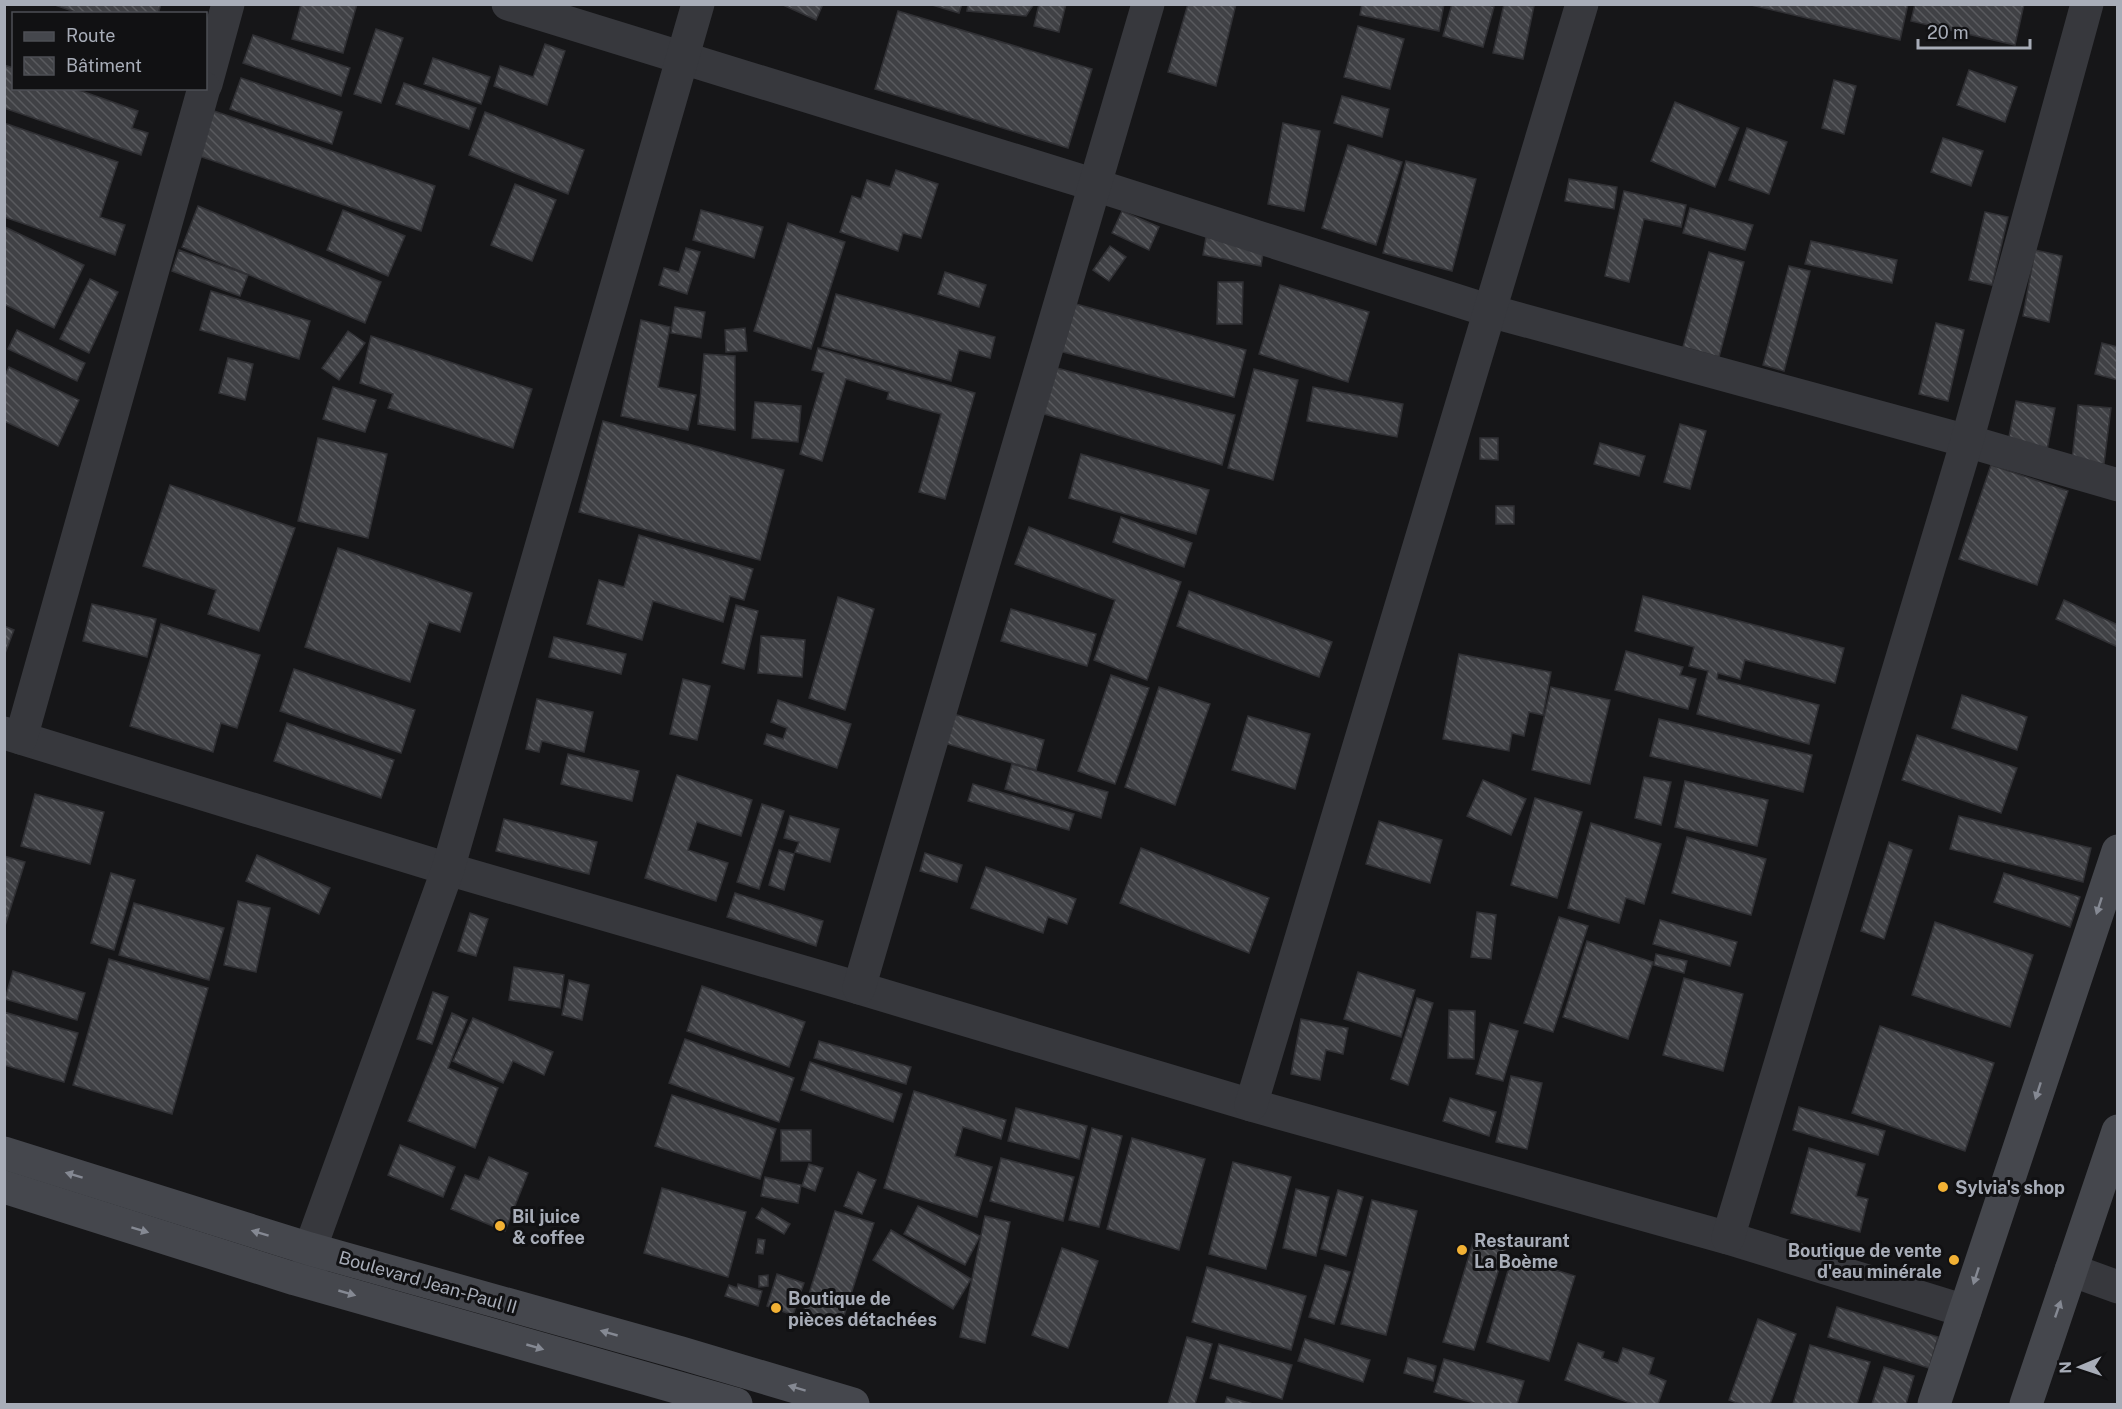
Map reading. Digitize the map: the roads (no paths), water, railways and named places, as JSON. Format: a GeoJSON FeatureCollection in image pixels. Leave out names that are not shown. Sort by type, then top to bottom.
{"type":"FeatureCollection","features":[{"type":"Feature","properties":{"kind":"main road"},"geometry":{"type":"LineString","coordinates":[[1934,1404],[2118,850]]}},
{"type":"Feature","properties":{"kind":"main road"},"geometry":{"type":"LineString","coordinates":[[2026,1404],[2118,1131]]}},
{"type":"Feature","properties":{"kind":"main road","name":"Boulevard Jean-Paul II"},"geometry":{"type":"LineString","coordinates":[[4,1153],[310,1249],[681,1353],[853,1404]]}},
{"type":"Feature","properties":{"kind":"main road","name":"Boulevard Jean-Paul II"},"geometry":{"type":"LineString","coordinates":[[4,1187],[310,1283],[736,1404]]}},
{"type":"Feature","properties":{"kind":"street"},"geometry":{"type":"LineString","coordinates":[[207,80],[228,4]]}},
{"type":"Feature","properties":{"kind":"street"},"geometry":{"type":"LineString","coordinates":[[508,4],[1095,185],[1490,311],[1967,441],[2118,485]]}},
{"type":"Feature","properties":{"kind":"street"},"geometry":{"type":"LineString","coordinates":[[310,1283],[310,1249],[448,869],[698,4]]}},
{"type":"Feature","properties":{"kind":"street"},"geometry":{"type":"LineString","coordinates":[[859,988],[1148,4]]}},
{"type":"Feature","properties":{"kind":"street"},"geometry":{"type":"LineString","coordinates":[[1251,1105],[1582,4]]}},
{"type":"Feature","properties":{"kind":"street"},"geometry":{"type":"LineString","coordinates":[[1728,1238],[1967,441],[2087,4]]}},
{"type":"Feature","properties":{"kind":"street"},"geometry":{"type":"LineString","coordinates":[[203,90],[13,735],[448,869],[1251,1105],[1728,1238],[1965,1311]]}},
{"type":"Feature","properties":{"kind":"street"},"geometry":{"type":"LineString","coordinates":[[2071,1270],[2118,1287]]}},
{"type":"Feature","properties":{"kind":"place","name":"Sylvia's shop"},"geometry":{"type":"Point","coordinates":[1943,1187]}},
{"type":"Feature","properties":{"kind":"place","name":"Bil juice & coffee"},"geometry":{"type":"Point","coordinates":[500,1226]}},
{"type":"Feature","properties":{"kind":"place","name":"Restaurant La Boème"},"geometry":{"type":"Point","coordinates":[1462,1250]}},
{"type":"Feature","properties":{"kind":"place","name":"Boutique de vente d'eau minérale"},"geometry":{"type":"Point","coordinates":[1954,1260]}},
{"type":"Feature","properties":{"kind":"place","name":"Boutique de pièces détachées"},"geometry":{"type":"Point","coordinates":[776,1308]}}]}
